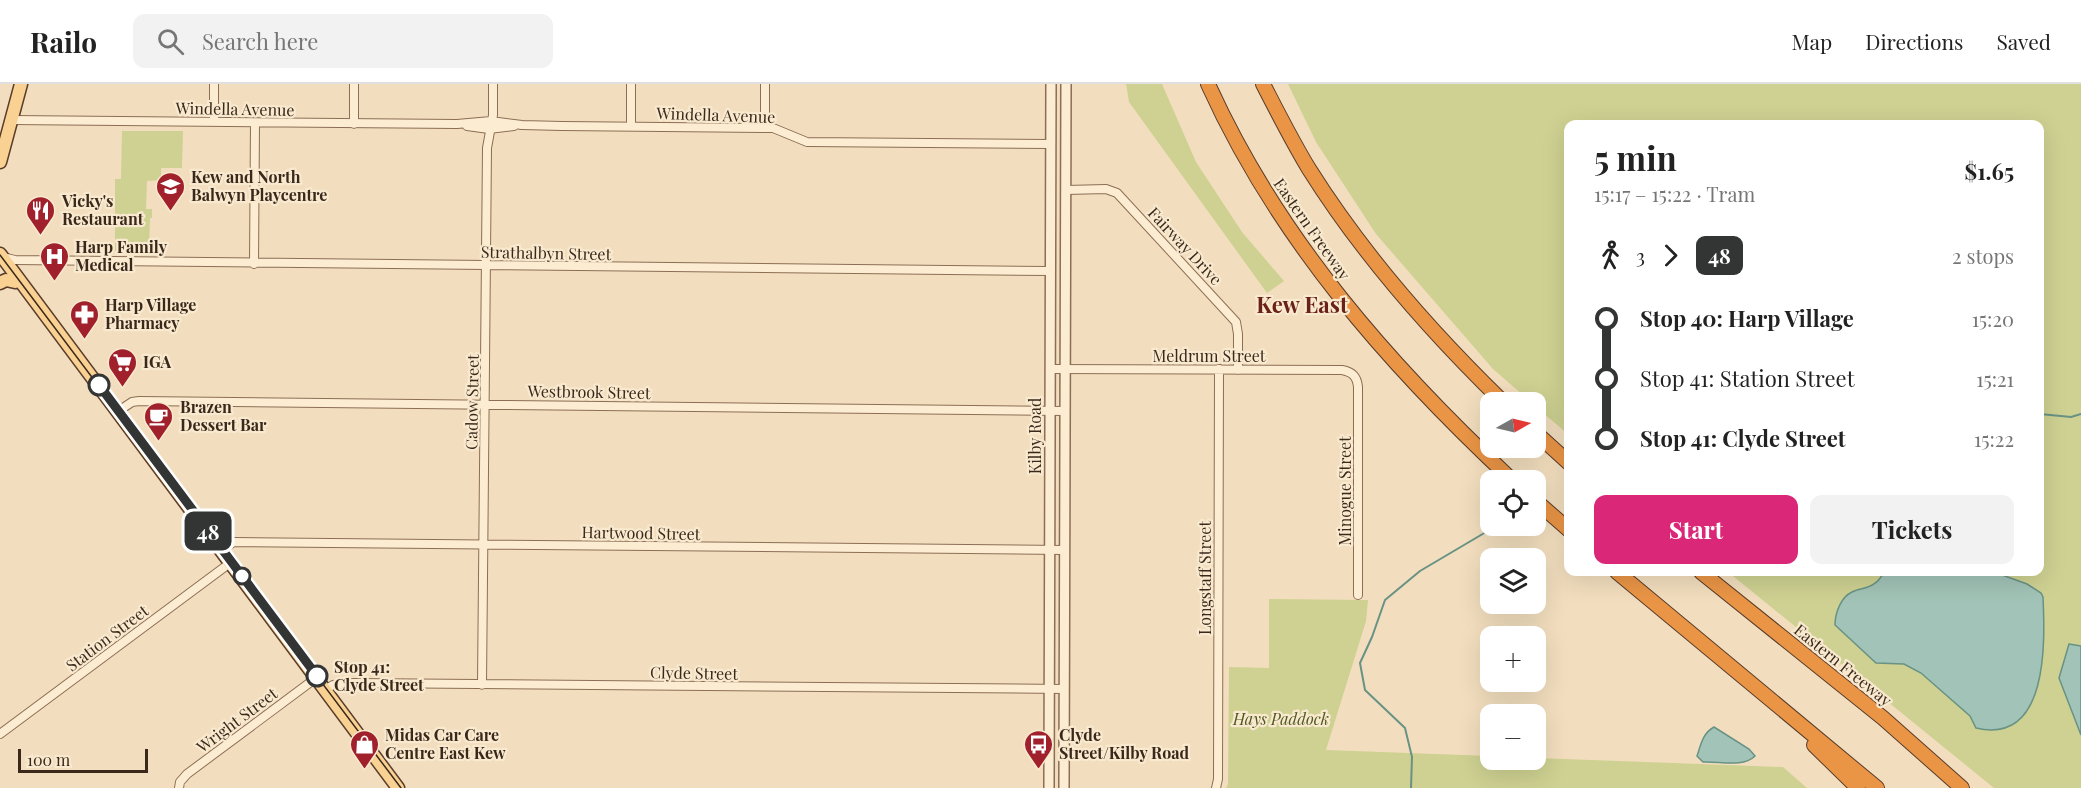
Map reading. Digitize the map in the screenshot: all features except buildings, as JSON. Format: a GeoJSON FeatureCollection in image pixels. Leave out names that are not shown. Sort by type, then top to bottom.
{"type":"FeatureCollection","features":[{"type":"Feature","properties":{"kind":"highway","name":"Eastern Freeway"},"geometry":{"type":"LineString","coordinates":[[1208,84],[1249,164],[1320,273],[1379,346],[1413,383],[1502,470]]}},
{"type":"Feature","properties":{"kind":"highway","name":"Eastern Freeway"},"geometry":{"type":"LineString","coordinates":[[1263,84],[1310,169],[1367,252],[1429,326],[1493,392]]}},
{"type":"Feature","properties":{"kind":"highway"},"geometry":{"type":"LineString","coordinates":[[1546,443],[1564,459]]}},
{"type":"Feature","properties":{"kind":"highway"},"geometry":{"type":"LineString","coordinates":[[1546,510],[1564,526]]}},
{"type":"Feature","properties":{"kind":"highway"},"geometry":{"type":"LineString","coordinates":[[1622,576],[1738,670],[1877,788]]}},
{"type":"Feature","properties":{"kind":"highway","name":"Eastern Freeway"},"geometry":{"type":"LineString","coordinates":[[1706,576],[1883,718],[1959,785]]}},
{"type":"Feature","properties":{"kind":"highway"},"geometry":{"type":"LineString","coordinates":[[1738,670],[1858,788]]}},
{"type":"Feature","properties":{"kind":"main road"},"geometry":{"type":"LineString","coordinates":[[0,162],[21,84]]}},
{"type":"Feature","properties":{"kind":"main road"},"geometry":{"type":"LineString","coordinates":[[0,260],[31,297],[396,787]]}},
{"type":"Feature","properties":{"kind":"main road"},"geometry":{"type":"LineString","coordinates":[[0,283],[15,280]]}},
{"type":"Feature","properties":{"kind":"street"},"geometry":{"type":"LineString","coordinates":[[214,84],[214,122]]}},
{"type":"Feature","properties":{"kind":"street"},"geometry":{"type":"LineString","coordinates":[[354,84],[354,123]]}},
{"type":"Feature","properties":{"kind":"street","name":"Cadow Street"},"geometry":{"type":"LineString","coordinates":[[482,685],[487,148],[493,84]]}},
{"type":"Feature","properties":{"kind":"street"},"geometry":{"type":"LineString","coordinates":[[631,84],[631,126]]}},
{"type":"Feature","properties":{"kind":"street"},"geometry":{"type":"LineString","coordinates":[[765,84],[765,127]]}},
{"type":"Feature","properties":{"kind":"street","name":"Kilby Road"},"geometry":{"type":"LineString","coordinates":[[1049,788],[1051,84]]}},
{"type":"Feature","properties":{"kind":"street","name":"Kilby Road"},"geometry":{"type":"LineString","coordinates":[[1064,788],[1066,84]]}},
{"type":"Feature","properties":{"kind":"street","name":"Windella Avenue"},"geometry":{"type":"LineString","coordinates":[[12,120],[765,127],[778,129],[807,142],[1051,144]]}},
{"type":"Feature","properties":{"kind":"street"},"geometry":{"type":"LineString","coordinates":[[254,264],[255,123]]}},
{"type":"Feature","properties":{"kind":"street","name":"Fairway Drive"},"geometry":{"type":"LineString","coordinates":[[1065,190],[1106,189],[1118,193],[1236,322],[1238,370]]}},
{"type":"Feature","properties":{"kind":"street","name":"Strathalbyn Street"},"geometry":{"type":"LineString","coordinates":[[0,260],[1051,271]]}},
{"type":"Feature","properties":{"kind":"street"},"geometry":{"type":"LineString","coordinates":[[15,280],[18,271],[25,263],[40,261]]}},
{"type":"Feature","properties":{"kind":"street","name":"Meldrum Street"},"geometry":{"type":"LineString","coordinates":[[1050,369],[1342,370],[1355,376],[1358,387]]}},
{"type":"Feature","properties":{"kind":"street","name":"Longstaff Street"},"geometry":{"type":"LineString","coordinates":[[1216,788],[1218,769],[1219,369]]}},
{"type":"Feature","properties":{"kind":"street","name":"Minogue Street"},"geometry":{"type":"LineString","coordinates":[[1358,387],[1358,596]]}},
{"type":"Feature","properties":{"kind":"street","name":"Westbrook Street"},"geometry":{"type":"LineString","coordinates":[[117,412],[139,400],[1065,411]]}},
{"type":"Feature","properties":{"kind":"street","name":"Hartwood Street"},"geometry":{"type":"LineString","coordinates":[[220,550],[234,542],[1064,550]]}},
{"type":"Feature","properties":{"kind":"street","name":"Station Street"},"geometry":{"type":"LineString","coordinates":[[0,734],[230,563]]}},
{"type":"Feature","properties":{"kind":"street","name":"Wright Street"},"geometry":{"type":"LineString","coordinates":[[179,788],[180,782],[187,774],[316,678]]}},
{"type":"Feature","properties":{"kind":"street","name":"Clyde Street"},"geometry":{"type":"LineString","coordinates":[[324,690],[333,685],[354,683],[1064,689]]}},
{"type":"Feature","properties":{"kind":"green space"},"geometry":{"type":"Polygon","coordinates":[[[1126,84],[1162,84],[1196,162],[1242,232],[1284,281],[1267,293],[1129,102],[1126,84]]]}},
{"type":"Feature","properties":{"kind":"green space"},"geometry":{"type":"Polygon","coordinates":[[[1288,84],[2081,84],[2081,788],[1994,788],[1733,576],[2044,576],[2044,120],[1564,120],[1564,431],[1546,415],[1546,392],[1519,392],[1493,369],[1376,234],[1316,142],[1288,84]]]}},
{"type":"Feature","properties":{"kind":"green space"},"geometry":{"type":"Polygon","coordinates":[[[122,131],[183,131],[182,168],[161,168],[161,180],[147,181],[146,209],[152,209],[149,252],[115,251],[115,179],[121,179],[122,131]]]}},
{"type":"Feature","properties":{"kind":"green space","name":"Hays Paddock"},"geometry":{"type":"Polygon","coordinates":[[[1269,599],[1368,600],[1366,621],[1326,750],[1480,756],[1480,770],[1546,770],[1546,758],[1783,767],[1807,788],[1226,788],[1228,784],[1229,667],[1269,668],[1269,599]]]}},
{"type":"Feature","properties":{"kind":"water"},"geometry":{"type":"Polygon","coordinates":[[[1881,576],[2005,576],[2027,584],[2041,593],[2044,639],[2038,686],[2030,706],[2018,721],[2000,729],[1976,728],[1970,716],[1921,673],[1904,664],[1876,663],[1835,625],[1837,611],[1848,594],[1873,585],[1881,576]]]}},
{"type":"Feature","properties":{"kind":"water"},"geometry":{"type":"Polygon","coordinates":[[[2069,644],[2081,646],[2081,735],[2059,678],[2069,644]]]}},
{"type":"Feature","properties":{"kind":"water"},"geometry":{"type":"Polygon","coordinates":[[[1714,727],[1749,749],[1755,756],[1750,760],[1737,763],[1703,762],[1697,756],[1701,743],[1710,729],[1714,727]]]}},
{"type":"Feature","properties":{"kind":"waterway"},"geometry":{"type":"LineString","coordinates":[[2044,414],[2071,417],[2081,414]]}},
{"type":"Feature","properties":{"kind":"waterway"},"geometry":{"type":"LineString","coordinates":[[1411,788],[1412,757],[1405,728],[1365,690],[1360,663],[1385,600],[1420,571],[1480,536]]}},
{"type":"Feature","properties":{"kind":"tram line"},"geometry":{"type":"LineString","coordinates":[[0,255],[401,788]]}},
{"type":"Feature","properties":{"kind":"tram line","name":"48"},"geometry":{"type":"LineString","coordinates":[[99,385],[317,676]]}},
{"type":"Feature","properties":{"kind":"place","name":"Kew and North Balwyn Playcentre"},"geometry":{"type":"Point","coordinates":[170,212]}},
{"type":"Feature","properties":{"kind":"place","name":"Vicky's Restaurant"},"geometry":{"type":"Point","coordinates":[41,236]}},
{"type":"Feature","properties":{"kind":"place","name":"Harp Family Medical"},"geometry":{"type":"Point","coordinates":[54,282]}},
{"type":"Feature","properties":{"kind":"place","name":"Harp Village Pharmacy"},"geometry":{"type":"Point","coordinates":[84,340]}},
{"type":"Feature","properties":{"kind":"place","name":"IGA"},"geometry":{"type":"Point","coordinates":[122,388]}},
{"type":"Feature","properties":{"kind":"place","name":"Brazen Dessert Bar"},"geometry":{"type":"Point","coordinates":[159,442]}},
{"type":"Feature","properties":{"kind":"place","name":"Stop 41: Clyde Street"},"geometry":{"type":"Point","coordinates":[317,676]}},
{"type":"Feature","properties":{"kind":"place","name":"Midas Car Care Centre East Kew"},"geometry":{"type":"Point","coordinates":[364,770]}},
{"type":"Feature","properties":{"kind":"place","name":"Clyde Street/Kilby Road"},"geometry":{"type":"Point","coordinates":[1038,770]}},
{"type":"Feature","properties":{"kind":"district","name":"Kew East"},"geometry":{"type":"Point","coordinates":[1302,305]}}]}
